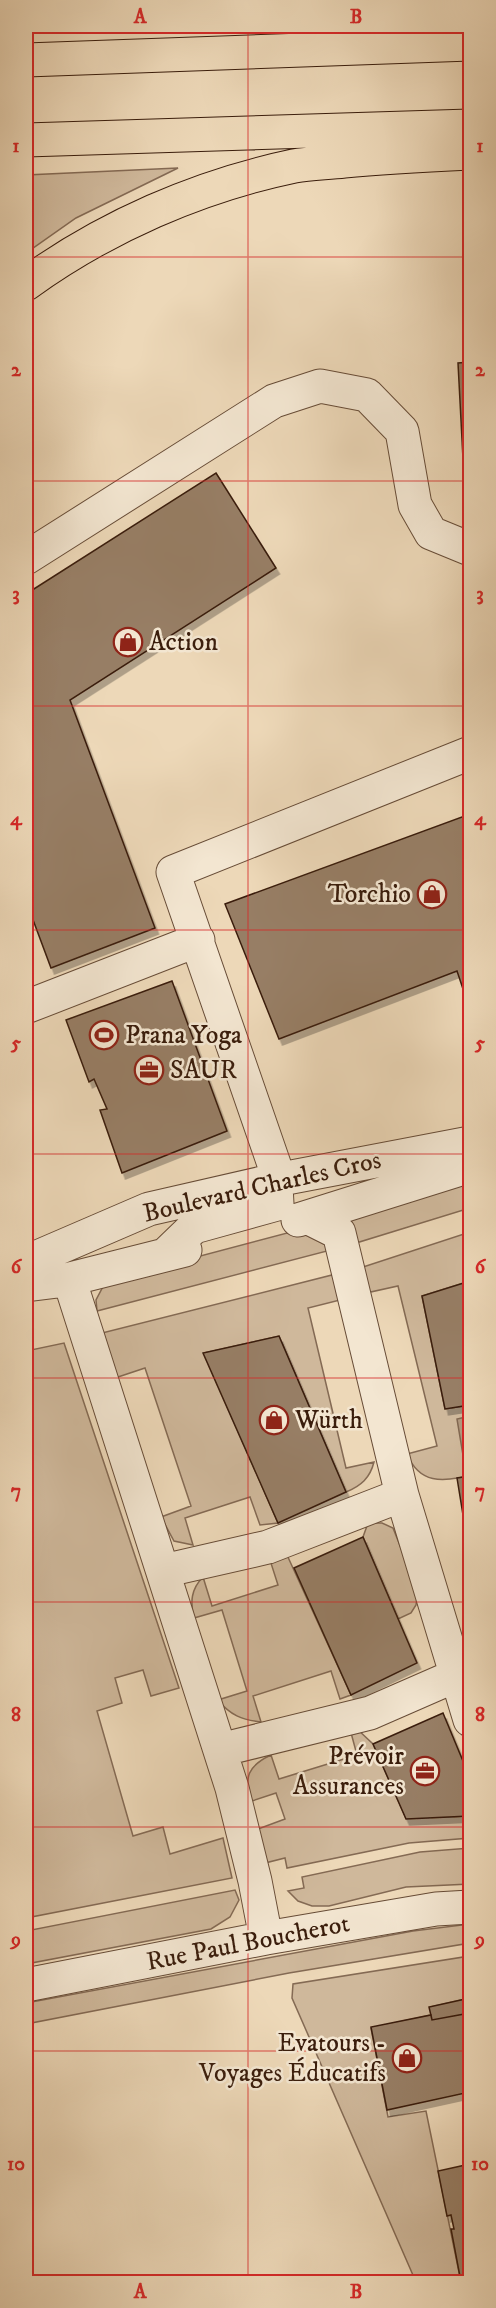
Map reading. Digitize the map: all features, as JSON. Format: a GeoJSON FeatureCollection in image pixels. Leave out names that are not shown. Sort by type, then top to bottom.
{"type":"FeatureCollection","features":[{"type":"Feature","properties":{"kind":"highway"},"geometry":{"type":"LineString","coordinates":[[26,60],[471,44]]}},
{"type":"Feature","properties":{"kind":"highway"},"geometry":{"type":"LineString","coordinates":[[26,140],[471,126]]}},
{"type":"Feature","properties":{"kind":"highway"},"geometry":{"type":"LineString","coordinates":[[26,284],[52,265],[150,211],[224,184],[296,166],[390,157],[471,153]]}},
{"type":"Feature","properties":{"kind":"street"},"geometry":{"type":"LineString","coordinates":[[26,558],[274,401],[320,386],[367,395],[402,431],[415,505],[431,533],[471,549]]}},
{"type":"Feature","properties":{"kind":"street"},"geometry":{"type":"LineString","coordinates":[[165,1255],[194,1227],[277,1204],[275,1167],[266,1138],[173,872],[471,753]]}},
{"type":"Feature","properties":{"kind":"street"},"geometry":{"type":"LineString","coordinates":[[26,1006],[198,940]]}},
{"type":"Feature","properties":{"kind":"street","name":"Boulevard Charles Cros"},"geometry":{"type":"LineString","coordinates":[[26,1262],[149,1209],[276,1180],[471,1143]]}},
{"type":"Feature","properties":{"kind":"street","name":"Boulevard Charles Cros"},"geometry":{"type":"LineString","coordinates":[[26,1285],[66,1280],[309,1218],[471,1166]]}},
{"type":"Feature","properties":{"kind":"street"},"geometry":{"type":"LineString","coordinates":[[309,1218],[339,1233],[402,1495],[471,1720]]}},
{"type":"Feature","properties":{"kind":"street"},"geometry":{"type":"LineString","coordinates":[[66,1280],[73,1291],[220,1750],[255,1881],[266,1938]]}},
{"type":"Feature","properties":{"kind":"street"},"geometry":{"type":"LineString","coordinates":[[163,1571],[268,1547],[402,1495]]}},
{"type":"Feature","properties":{"kind":"street"},"geometry":{"type":"LineString","coordinates":[[220,1750],[370,1713],[457,1675]]}},
{"type":"Feature","properties":{"kind":"street","name":"Rue Paul Boucherot"},"geometry":{"type":"LineString","coordinates":[[26,1985],[266,1938],[436,1909],[471,1907]]}},
{"type":"Feature","properties":{"kind":"shaded area"},"geometry":{"type":"Polygon","coordinates":[[[178,168],[76,218],[26,253],[26,175],[178,168]]]}},
{"type":"Feature","properties":{"kind":"shaded area"},"geometry":{"type":"Polygon","coordinates":[[[470,1178],[470,1208],[356,1243],[341,1218],[470,1178]]]}},
{"type":"Feature","properties":{"kind":"shaded area"},"geometry":{"type":"Polygon","coordinates":[[[306,1228],[331,1250],[97,1311],[96,1300],[106,1281],[306,1228]]]}},
{"type":"Feature","properties":{"kind":"shaded area"},"geometry":{"type":"Polygon","coordinates":[[[470,1232],[470,1281],[422,1296],[445,1409],[470,1405],[470,1476],[450,1479],[433,1478],[418,1471],[407,1454],[437,1446],[398,1286],[366,1293],[360,1268],[470,1232]]]}},
{"type":"Feature","properties":{"kind":"shaded area"},"geometry":{"type":"Polygon","coordinates":[[[336,1274],[344,1299],[308,1308],[346,1468],[374,1462],[370,1473],[360,1484],[346,1492],[279,1336],[204,1353],[278,1523],[260,1525],[250,1497],[185,1518],[193,1545],[174,1541],[161,1517],[191,1506],[145,1368],[115,1378],[102,1333],[336,1274]]]}},
{"type":"Feature","properties":{"kind":"shaded area"},"geometry":{"type":"Polygon","coordinates":[[[64,1343],[179,1688],[151,1696],[143,1670],[115,1678],[122,1703],[97,1711],[133,1836],[163,1827],[170,1854],[223,1838],[232,1878],[26,1918],[26,1351],[64,1343]]]}},
{"type":"Feature","properties":{"kind":"shaded area"},"geometry":{"type":"Polygon","coordinates":[[[470,1416],[470,1453],[463,1455],[457,1419],[470,1416]]]}},
{"type":"Feature","properties":{"kind":"shaded area"},"geometry":{"type":"Polygon","coordinates":[[[368,1523],[382,1523],[393,1528],[418,1591],[416,1605],[411,1613],[398,1619],[363,1537],[368,1523]]]}},
{"type":"Feature","properties":{"kind":"shaded area"},"geometry":{"type":"Polygon","coordinates":[[[287,1555],[351,1695],[340,1699],[331,1671],[253,1696],[261,1722],[248,1720],[232,1713],[218,1700],[247,1691],[222,1610],[194,1618],[192,1596],[203,1577],[212,1606],[278,1585],[269,1557],[287,1555]]]}},
{"type":"Feature","properties":{"kind":"shaded area"},"geometry":{"type":"Polygon","coordinates":[[[356,1728],[373,1744],[406,1818],[470,1816],[470,1838],[409,1843],[287,1868],[285,1858],[265,1863],[258,1829],[285,1819],[276,1793],[249,1802],[247,1786],[252,1768],[271,1755],[279,1779],[357,1755],[350,1729],[356,1728]]]}},
{"type":"Feature","properties":{"kind":"shaded area"},"geometry":{"type":"Polygon","coordinates":[[[470,1848],[470,1884],[406,1887],[329,1906],[312,1906],[298,1901],[288,1891],[304,1888],[302,1877],[420,1852],[470,1848]]]}},
{"type":"Feature","properties":{"kind":"shaded area"},"geometry":{"type":"Polygon","coordinates":[[[235,1890],[239,1900],[230,1917],[211,1929],[26,1964],[26,1931],[235,1890]]]}},
{"type":"Feature","properties":{"kind":"shaded area"},"geometry":{"type":"Polygon","coordinates":[[[470,1924],[470,1943],[289,1973],[26,2024],[26,2003],[413,1931],[470,1924]]]}},
{"type":"Feature","properties":{"kind":"shaded area"},"geometry":{"type":"Polygon","coordinates":[[[470,1956],[470,1998],[430,2007],[431,2015],[371,2028],[388,2117],[426,2111],[461,2282],[416,2282],[292,1998],[293,1984],[470,1956]]]}},
{"type":"Feature","properties":{"kind":"building"},"geometry":{"type":"Polygon","coordinates":[[[470,362],[470,519],[464,514],[458,363],[470,362]]]}},
{"type":"Feature","properties":{"kind":"building"},"geometry":{"type":"Polygon","coordinates":[[[216,473],[276,568],[70,700],[155,928],[51,968],[26,901],[26,594],[216,473]]]}},
{"type":"Feature","properties":{"kind":"building"},"geometry":{"type":"Polygon","coordinates":[[[470,814],[470,1010],[457,971],[279,1039],[225,904],[470,814]]]}},
{"type":"Feature","properties":{"kind":"building"},"geometry":{"type":"Polygon","coordinates":[[[172,981],[227,1131],[122,1173],[100,1110],[107,1109],[94,1079],[89,1082],[66,1020],[172,981]]]}},
{"type":"Feature","properties":{"kind":"building"},"geometry":{"type":"Polygon","coordinates":[[[470,1281],[470,1405],[445,1409],[422,1296],[470,1281]]]}},
{"type":"Feature","properties":{"kind":"building","name":"Würth"},"geometry":{"type":"Polygon","coordinates":[[[279,1336],[346,1492],[278,1523],[203,1353],[279,1336]]]}},
{"type":"Feature","properties":{"kind":"building"},"geometry":{"type":"Polygon","coordinates":[[[470,1476],[470,1558],[457,1478],[470,1476]]]}},
{"type":"Feature","properties":{"kind":"building"},"geometry":{"type":"Polygon","coordinates":[[[363,1537],[417,1663],[351,1695],[294,1568],[363,1537]]]}},
{"type":"Feature","properties":{"kind":"building"},"geometry":{"type":"Polygon","coordinates":[[[443,1713],[470,1778],[470,1816],[406,1819],[373,1744],[443,1713]]]}},
{"type":"Feature","properties":{"kind":"building"},"geometry":{"type":"Polygon","coordinates":[[[470,1998],[470,2013],[432,2020],[429,2007],[470,1998]]]}},
{"type":"Feature","properties":{"kind":"building"},"geometry":{"type":"Polygon","coordinates":[[[470,2013],[470,2092],[387,2110],[371,2027],[431,2015],[432,2020],[470,2013]]]}},
{"type":"Feature","properties":{"kind":"building"},"geometry":{"type":"Polygon","coordinates":[[[470,2164],[470,2282],[461,2282],[451,2229],[454,2229],[451,2215],[447,2216],[438,2171],[470,2164]]]}},
{"type":"Feature","properties":{"kind":"place","name":"Action"},"geometry":{"type":"Point","coordinates":[128,642]}},
{"type":"Feature","properties":{"kind":"place","name":"Torchio"},"geometry":{"type":"Point","coordinates":[432,894]}},
{"type":"Feature","properties":{"kind":"place","name":"Prana Yoga"},"geometry":{"type":"Point","coordinates":[104,1035]}},
{"type":"Feature","properties":{"kind":"place","name":"SAUR"},"geometry":{"type":"Point","coordinates":[149,1070]}},
{"type":"Feature","properties":{"kind":"place","name":"Würth"},"geometry":{"type":"Point","coordinates":[274,1420]}},
{"type":"Feature","properties":{"kind":"place","name":"Prévoir Assurances"},"geometry":{"type":"Point","coordinates":[425,1771]}},
{"type":"Feature","properties":{"kind":"place","name":"Evatours - Voyages Éducatifs"},"geometry":{"type":"Point","coordinates":[407,2058]}}]}
